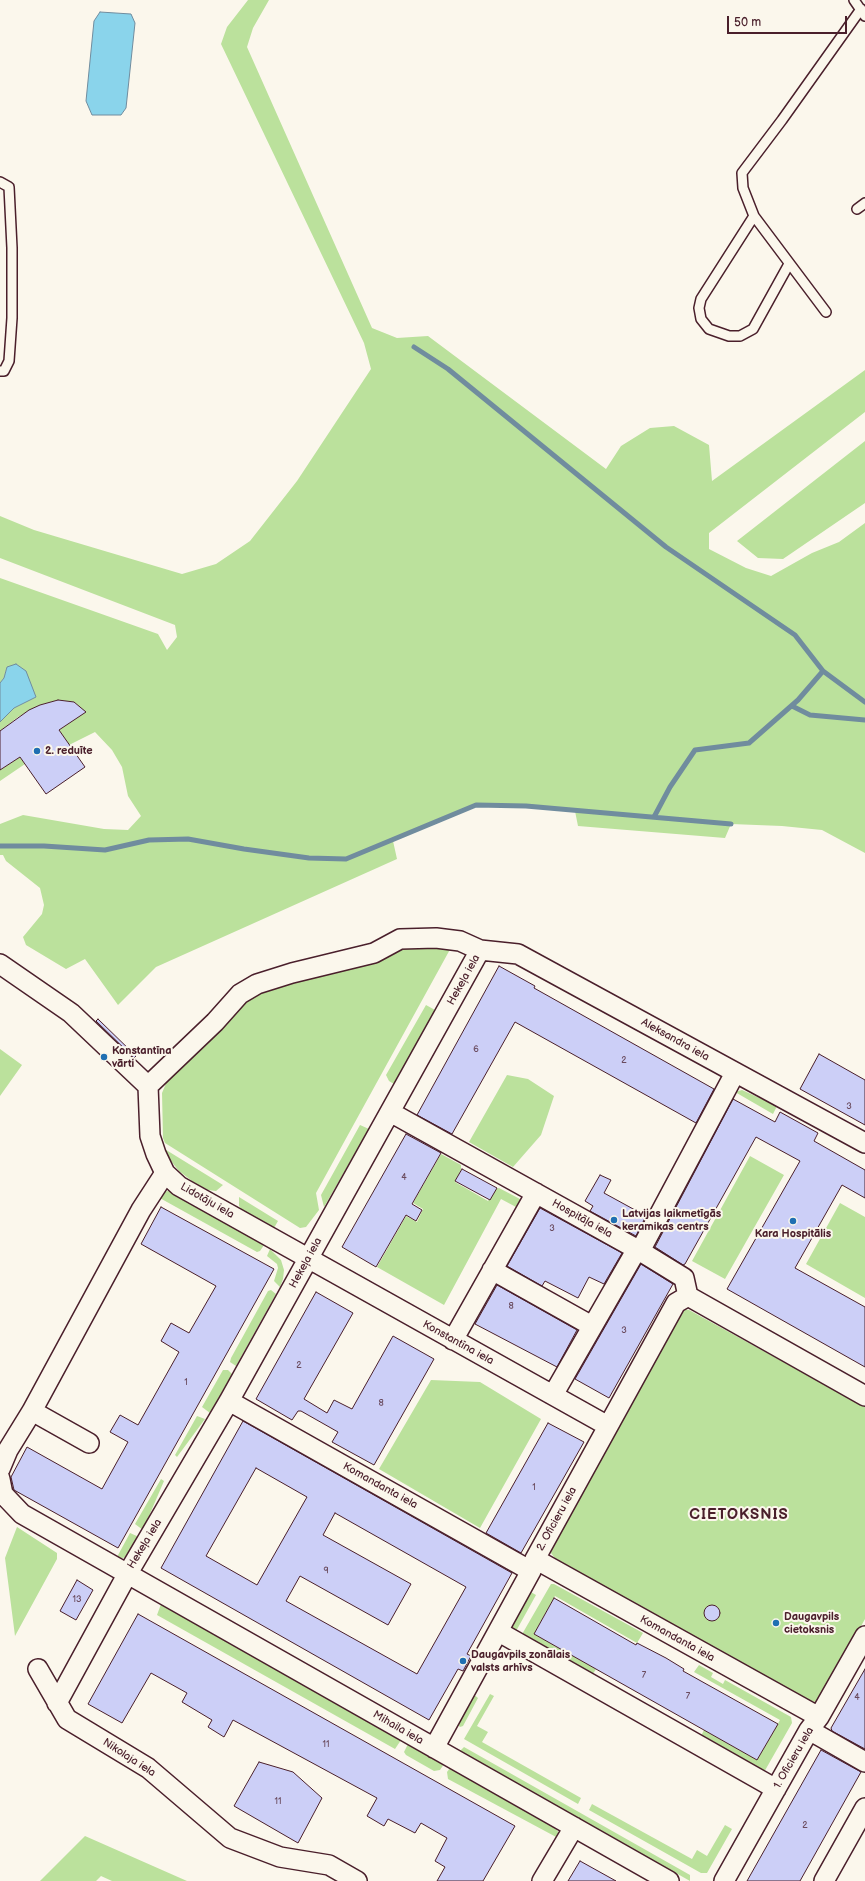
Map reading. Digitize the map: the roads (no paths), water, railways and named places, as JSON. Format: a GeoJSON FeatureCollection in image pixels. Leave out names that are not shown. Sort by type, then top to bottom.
{"type":"FeatureCollection","features":[{"type":"Feature","properties":{"kind":"street"},"geometry":{"type":"LineString","coordinates":[[0,964],[71,1013],[148,1086],[215,1022],[240,994],[257,984],[292,973],[374,953],[400,939],[436,938],[460,940],[480,950]]}},
{"type":"Feature","properties":{"kind":"street","name":"Aleksandra iela"},"geometry":{"type":"LineString","coordinates":[[480,950],[518,954],[822,1119],[865,1144]]}},
{"type":"Feature","properties":{"kind":"street","name":"Hekeļa iela"},"geometry":{"type":"LineString","coordinates":[[128,1573],[229,1401],[480,950]]}},
{"type":"Feature","properties":{"kind":"street"},"geometry":{"type":"LineString","coordinates":[[553,1396],[592,1326],[638,1250],[735,1073]]}},
{"type":"Feature","properties":{"kind":"street","name":"Lidotāju iela"},"geometry":{"type":"LineString","coordinates":[[148,1086],[150,1136],[156,1154],[165,1173],[179,1186],[309,1259]]}},
{"type":"Feature","properties":{"kind":"street","name":"Hospitāļa iela"},"geometry":{"type":"LineString","coordinates":[[390,1112],[638,1250],[684,1278],[688,1296]]}},
{"type":"Feature","properties":{"kind":"street"},"geometry":{"type":"LineString","coordinates":[[0,1470],[8,1450],[32,1411],[141,1210],[165,1173]]}},
{"type":"Feature","properties":{"kind":"street"},"geometry":{"type":"LineString","coordinates":[[453,1340],[536,1193]]}},
{"type":"Feature","properties":{"kind":"street","name":"Konstantīna iela"},"geometry":{"type":"LineString","coordinates":[[309,1259],[608,1426]]}},
{"type":"Feature","properties":{"kind":"street"},"geometry":{"type":"LineString","coordinates":[[492,1270],[592,1326]]}},
{"type":"Feature","properties":{"kind":"street"},"geometry":{"type":"LineString","coordinates":[[688,1296],[865,1396]]}},
{"type":"Feature","properties":{"kind":"street","name":"2. Oficieru iela"},"geometry":{"type":"LineString","coordinates":[[434,1748],[499,1632],[533,1565],[608,1426],[676,1304],[688,1296]]}},
{"type":"Feature","properties":{"kind":"street","name":"Komandanta iela"},"geometry":{"type":"LineString","coordinates":[[229,1401],[533,1565],[814,1723],[865,1762]]}},
{"type":"Feature","properties":{"kind":"street"},"geometry":{"type":"LineString","coordinates":[[32,1411],[89,1443]]}},
{"type":"Feature","properties":{"kind":"street","name":"Mihaila iela"},"geometry":{"type":"LineString","coordinates":[[0,1479],[3,1494],[22,1514],[669,1881]]}},
{"type":"Feature","properties":{"kind":"street"},"geometry":{"type":"LineString","coordinates":[[57,1703],[128,1573]]}},
{"type":"Feature","properties":{"kind":"street"},"geometry":{"type":"LineString","coordinates":[[499,1632],[776,1789]]}},
{"type":"Feature","properties":{"kind":"street","name":"1. Oficieru iela"},"geometry":{"type":"LineString","coordinates":[[724,1881],[865,1636]]}},
{"type":"Feature","properties":{"kind":"street","name":"Nikolaja iela"},"geometry":{"type":"LineString","coordinates":[[38,1669],[67,1719],[148,1768],[230,1838],[280,1857],[329,1865],[357,1881]]}},
{"type":"Feature","properties":{"kind":"street"},"geometry":{"type":"LineString","coordinates":[[824,1881],[865,1808]]}},
{"type":"Feature","properties":{"kind":"street"},"geometry":{"type":"LineString","coordinates":[[542,1881],[574,1827]]}},
{"type":"Feature","properties":{"kind":"lane"},"geometry":{"type":"LineString","coordinates":[[826,312],[754,216],[743,188],[742,173],[863,13],[854,0]]}},
{"type":"Feature","properties":{"kind":"lane"},"geometry":{"type":"LineString","coordinates":[[0,182],[9,186],[12,248],[12,318],[9,361],[4,370],[0,371]]}},
{"type":"Feature","properties":{"kind":"lane"},"geometry":{"type":"LineString","coordinates":[[857,209],[865,203]]}},
{"type":"Feature","properties":{"kind":"lane"},"geometry":{"type":"LineString","coordinates":[[754,216],[701,299],[699,308],[701,319],[709,329],[729,336],[740,336],[753,328],[789,264]]}},
{"type":"Feature","properties":{"kind":"water"},"geometry":{"type":"Polygon","coordinates":[[[100,12],[131,14],[135,23],[126,108],[121,115],[92,115],[86,101],[94,21],[100,12]]]}},
{"type":"Feature","properties":{"kind":"water"},"geometry":{"type":"Polygon","coordinates":[[[16,664],[26,671],[36,697],[14,708],[0,722],[0,683],[4,678],[7,667],[16,664]]]}},
{"type":"Feature","properties":{"kind":"waterway"},"geometry":{"type":"LineString","coordinates":[[414,347],[448,369],[666,547],[795,635],[823,671],[865,702]]}},
{"type":"Feature","properties":{"kind":"waterway"},"geometry":{"type":"LineString","coordinates":[[654,817],[670,787],[695,750],[749,743],[798,700],[823,671]]}},
{"type":"Feature","properties":{"kind":"waterway"},"geometry":{"type":"LineString","coordinates":[[792,706],[810,715],[865,720]]}},
{"type":"Feature","properties":{"kind":"waterway"},"geometry":{"type":"LineString","coordinates":[[0,846],[44,846],[105,850],[149,840],[188,839],[309,858],[346,859],[476,805],[526,806],[731,824]]}},
{"type":"Feature","properties":{"kind":"place","name":"2. reduīte"},"geometry":{"type":"Point","coordinates":[37,751]}},
{"type":"Feature","properties":{"kind":"place","name":"Konstantīna vārti"},"geometry":{"type":"Point","coordinates":[104,1057]}},
{"type":"Feature","properties":{"kind":"place","name":"Latvijas laikmetīgās keramikas centrs"},"geometry":{"type":"Point","coordinates":[614,1220]}},
{"type":"Feature","properties":{"kind":"place","name":"Kara Hospitālis"},"geometry":{"type":"Point","coordinates":[793,1221]}},
{"type":"Feature","properties":{"kind":"place","name":"Daugavpils cietoksnis"},"geometry":{"type":"Point","coordinates":[776,1623]}},
{"type":"Feature","properties":{"kind":"place","name":"Daugavpils zonālais valsts arhīvs"},"geometry":{"type":"Point","coordinates":[463,1661]}},
{"type":"Feature","properties":{"kind":"district","name":"CIETOKSNIS"},"geometry":{"type":"Point","coordinates":[739,1515]}}]}
